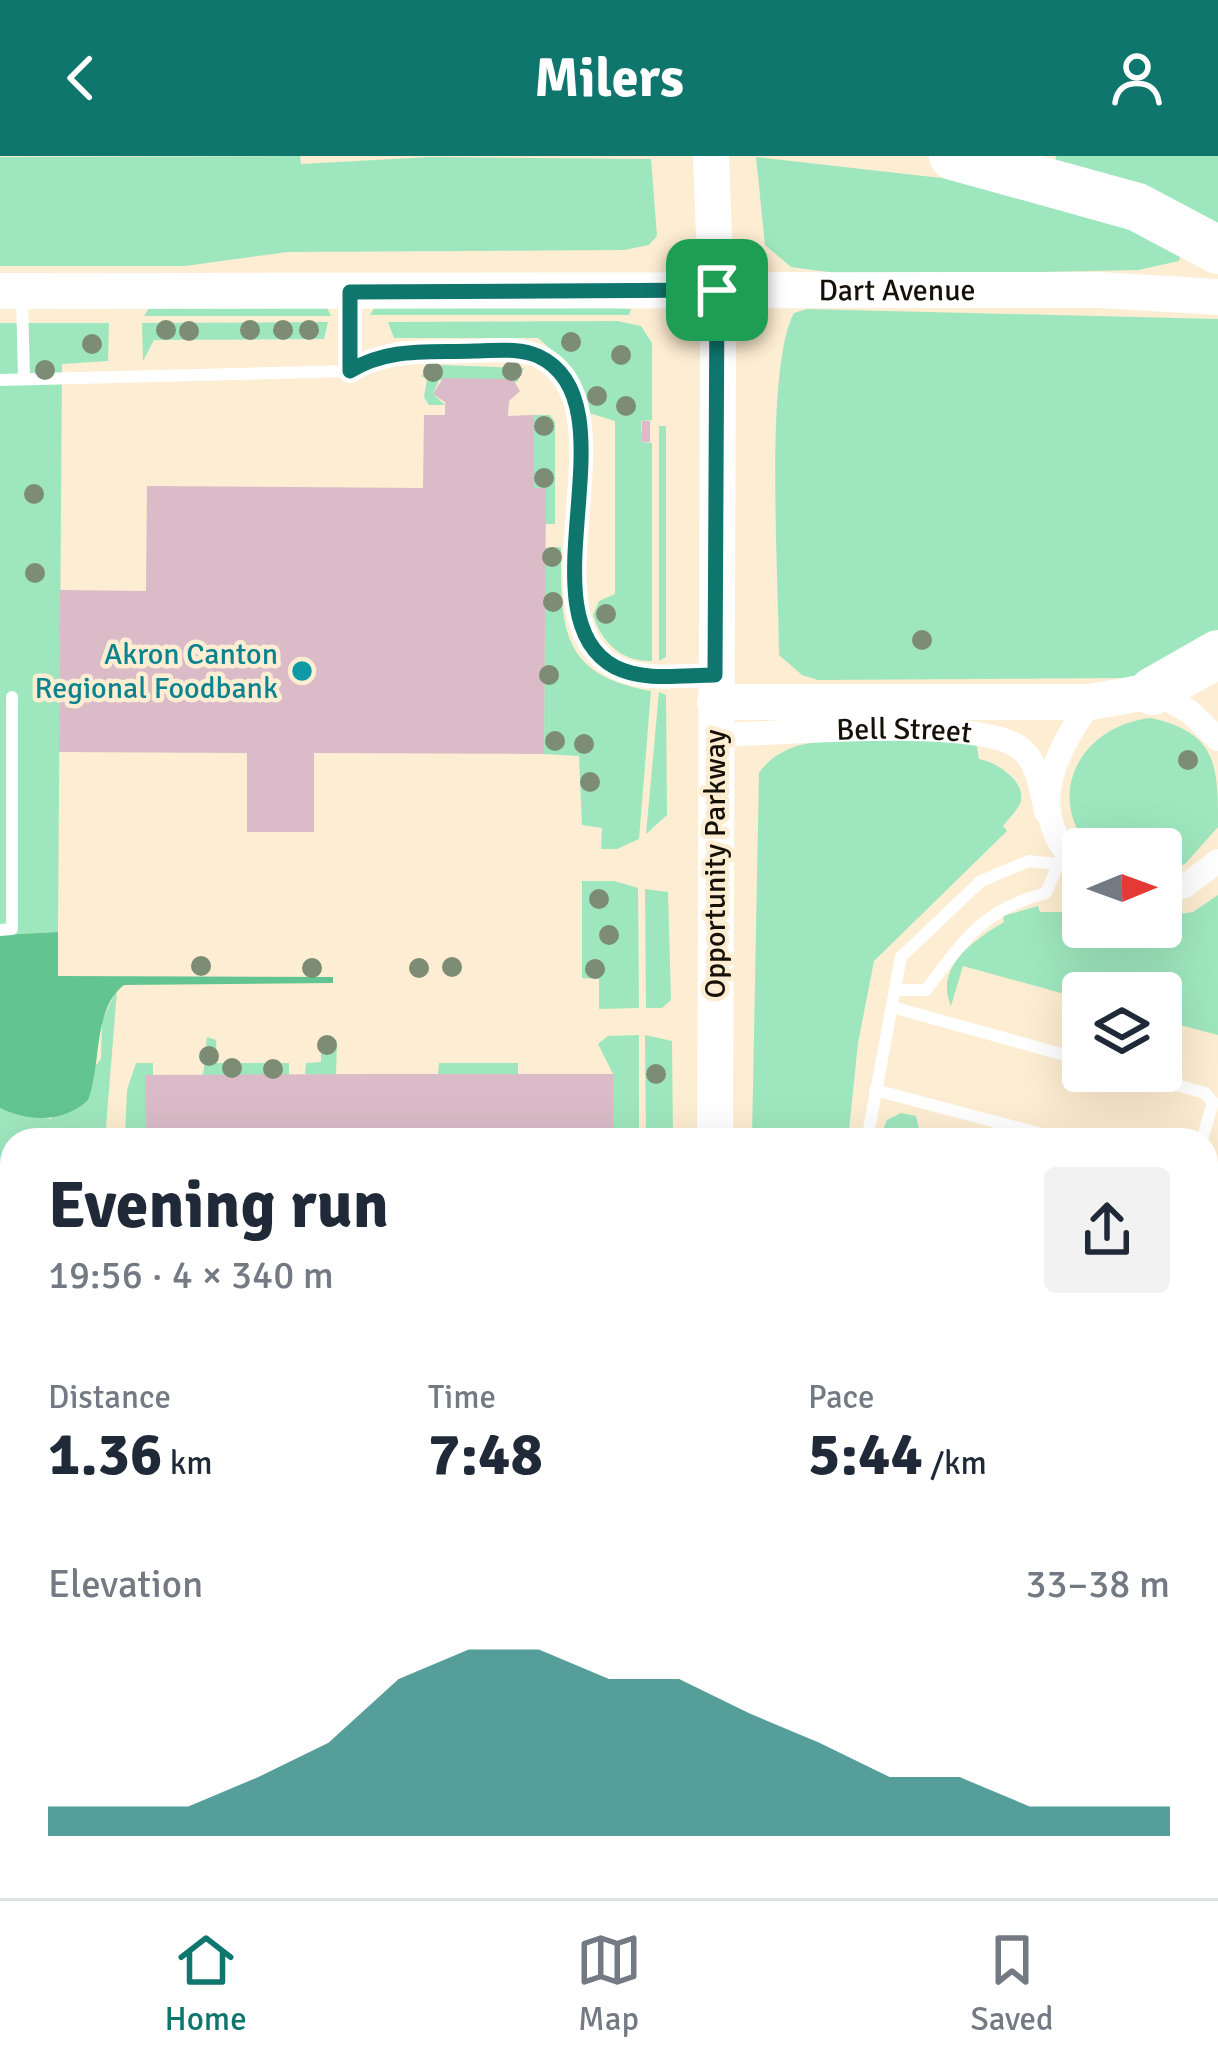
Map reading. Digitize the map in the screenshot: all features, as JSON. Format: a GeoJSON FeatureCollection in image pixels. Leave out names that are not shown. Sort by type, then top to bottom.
{"type":"FeatureCollection","features":[{"type":"Feature","properties":{"kind":"highway"},"geometry":{"type":"LineString","coordinates":[[953,156],[1137,207],[1218,250]]}},
{"type":"Feature","properties":{"kind":"highway"},"geometry":{"type":"LineString","coordinates":[[1153,691],[1218,654]]}},
{"type":"Feature","properties":{"kind":"main road","name":"Opportunity Parkway"},"geometry":{"type":"LineString","coordinates":[[712,167],[717,290],[715,1128]]}},
{"type":"Feature","properties":{"kind":"main road","name":"Dart Avenue"},"geometry":{"type":"LineString","coordinates":[[11,291],[1100,290],[1218,297]]}},
{"type":"Feature","properties":{"kind":"main road","name":"Bell Street"},"geometry":{"type":"LineString","coordinates":[[715,704],[1090,702],[1153,691]]}},
{"type":"Feature","properties":{"kind":"street"},"geometry":{"type":"LineString","coordinates":[[1153,691],[1190,712],[1218,739]]}},
{"type":"Feature","properties":{"kind":"street"},"geometry":{"type":"LineString","coordinates":[[1046,812],[1057,751],[1090,702]]}},
{"type":"Feature","properties":{"kind":"street","name":"Bell Street"},"geometry":{"type":"LineString","coordinates":[[715,704],[989,733],[1022,748],[1037,772],[1046,812],[1062,850]]}},
{"type":"Feature","properties":{"kind":"street"},"geometry":{"type":"LineString","coordinates":[[1182,887],[1218,861]]}},
{"type":"Feature","properties":{"kind":"lane"},"geometry":{"type":"LineString","coordinates":[[11,291],[23,379]]}},
{"type":"Feature","properties":{"kind":"lane"},"geometry":{"type":"LineString","coordinates":[[350,292],[350,371]]}},
{"type":"Feature","properties":{"kind":"lane"},"geometry":{"type":"LineString","coordinates":[[0,380],[350,371],[377,354],[518,350],[554,367],[570,390],[577,418],[577,608],[584,635],[603,659],[715,704]]}},
{"type":"Feature","properties":{"kind":"lane"},"geometry":{"type":"LineString","coordinates":[[0,929],[12,929],[12,698]]}},
{"type":"Feature","properties":{"kind":"lane"},"geometry":{"type":"LineString","coordinates":[[869,1128],[901,957],[981,881],[1029,861],[1062,864]]}},
{"type":"Feature","properties":{"kind":"lane"},"geometry":{"type":"LineString","coordinates":[[895,990],[926,989],[975,925],[1017,901],[1046,893],[1062,872]]}},
{"type":"Feature","properties":{"kind":"lane"},"geometry":{"type":"LineString","coordinates":[[892,1007],[1062,1054]]}},
{"type":"Feature","properties":{"kind":"lane"},"geometry":{"type":"LineString","coordinates":[[1182,1087],[1205,1093],[1213,1102],[1205,1128]]}},
{"type":"Feature","properties":{"kind":"lane"},"geometry":{"type":"LineString","coordinates":[[875,1090],[1019,1128]]}},
{"type":"Feature","properties":{"kind":"green space"},"geometry":{"type":"Polygon","coordinates":[[[300,156],[301,164],[430,157],[651,159],[657,236],[649,245],[624,250],[287,252],[185,266],[0,266],[0,157],[300,156]]]}},
{"type":"Feature","properties":{"kind":"green space"},"geometry":{"type":"Polygon","coordinates":[[[1056,156],[1218,156],[1218,224],[1160,195],[1054,171],[1056,156]]]}},
{"type":"Feature","properties":{"kind":"green space"},"geometry":{"type":"Polygon","coordinates":[[[756,157],[977,182],[1184,241],[1179,261],[1138,270],[858,276],[791,267],[765,245],[756,157]]]}},
{"type":"Feature","properties":{"kind":"green space"},"geometry":{"type":"Polygon","coordinates":[[[149,308],[327,308],[331,316],[144,316],[149,308]]]}},
{"type":"Feature","properties":{"kind":"green space"},"geometry":{"type":"Polygon","coordinates":[[[374,308],[631,309],[629,315],[370,315],[374,308]]]}},
{"type":"Feature","properties":{"kind":"green space"},"geometry":{"type":"Polygon","coordinates":[[[807,309],[1218,319],[1218,644],[1163,669],[1124,678],[818,680],[802,675],[779,655],[775,477],[785,340],[794,313],[807,309]]]}},
{"type":"Feature","properties":{"kind":"green space"},"geometry":{"type":"Polygon","coordinates":[[[617,321],[641,326],[652,343],[652,420],[641,421],[641,442],[652,443],[652,661],[631,658],[615,649],[593,615],[599,601],[615,594],[615,421],[589,413],[573,369],[538,338],[394,338],[388,322],[617,321]]]}},
{"type":"Feature","properties":{"kind":"green space"},"geometry":{"type":"Polygon","coordinates":[[[328,322],[324,339],[154,340],[143,361],[142,323],[328,322]]]}},
{"type":"Feature","properties":{"kind":"green space"},"geometry":{"type":"Polygon","coordinates":[[[0,323],[109,323],[108,361],[62,364],[58,932],[0,935],[0,323]]]}},
{"type":"Feature","properties":{"kind":"green space"},"geometry":{"type":"Polygon","coordinates":[[[440,365],[524,368],[517,382],[439,380],[433,394],[445,405],[429,405],[424,397],[427,379],[421,376],[440,365]]]}},
{"type":"Feature","properties":{"kind":"green space"},"geometry":{"type":"Polygon","coordinates":[[[534,415],[550,415],[555,422],[555,524],[545,524],[534,488],[534,415]]]}},
{"type":"Feature","properties":{"kind":"green space"},"geometry":{"type":"Polygon","coordinates":[[[659,426],[666,426],[666,657],[659,661],[659,426]]]}},
{"type":"Feature","properties":{"kind":"green space"},"geometry":{"type":"Polygon","coordinates":[[[561,547],[565,624],[582,660],[621,684],[651,691],[639,839],[617,849],[601,849],[602,828],[582,825],[579,756],[544,754],[545,548],[561,547]]]}},
{"type":"Feature","properties":{"kind":"green space"},"geometry":{"type":"Polygon","coordinates":[[[659,692],[666,695],[667,815],[646,834],[659,692]]]}},
{"type":"Feature","properties":{"kind":"green space"},"geometry":{"type":"Polygon","coordinates":[[[1151,718],[1173,724],[1202,743],[1210,755],[1218,827],[1185,864],[1182,828],[1076,827],[1070,805],[1077,765],[1089,747],[1127,723],[1151,718]]]}},
{"type":"Feature","properties":{"kind":"green space"},"geometry":{"type":"Polygon","coordinates":[[[831,740],[976,741],[979,759],[1000,768],[1018,785],[1020,803],[1003,826],[1007,831],[874,961],[858,1043],[849,1128],[752,1128],[759,773],[784,752],[831,740]]]}},
{"type":"Feature","properties":{"kind":"green space"},"geometry":{"type":"Polygon","coordinates":[[[582,881],[614,881],[638,888],[639,1008],[599,1009],[599,979],[582,978],[582,881]]]}},
{"type":"Feature","properties":{"kind":"green space"},"geometry":{"type":"Polygon","coordinates":[[[645,889],[668,892],[671,1000],[662,1008],[646,1008],[645,889]]]}},
{"type":"Feature","properties":{"kind":"green space"},"geometry":{"type":"Polygon","coordinates":[[[1218,895],[1218,1035],[1182,1026],[1182,972],[1062,972],[1062,993],[963,966],[951,1006],[947,992],[952,967],[970,946],[1004,922],[1003,916],[1038,906],[1040,912],[1062,912],[1062,948],[1182,948],[1182,914],[1218,895]]]}},
{"type":"Feature","properties":{"kind":"green space"},"geometry":{"type":"Polygon","coordinates":[[[58,932],[58,976],[333,977],[333,983],[124,985],[102,1023],[88,1100],[57,1116],[23,1116],[0,1108],[0,935],[58,932]]]}},
{"type":"Feature","properties":{"kind":"green space"},"geometry":{"type":"Polygon","coordinates":[[[117,990],[106,1128],[0,1128],[0,1108],[51,1119],[101,1059],[102,1020],[117,990]]]}},
{"type":"Feature","properties":{"kind":"green space"},"geometry":{"type":"Polygon","coordinates":[[[639,1035],[639,1128],[613,1128],[613,1074],[598,1044],[608,1036],[639,1035]]]}},
{"type":"Feature","properties":{"kind":"green space"},"geometry":{"type":"Polygon","coordinates":[[[645,1035],[672,1041],[673,1128],[646,1128],[645,1035]]]}},
{"type":"Feature","properties":{"kind":"green space"},"geometry":{"type":"Polygon","coordinates":[[[330,1036],[337,1041],[336,1075],[305,1074],[306,1063],[321,1062],[321,1041],[330,1036]]]}},
{"type":"Feature","properties":{"kind":"green space"},"geometry":{"type":"Polygon","coordinates":[[[207,1037],[216,1040],[217,1063],[289,1063],[289,1075],[203,1075],[207,1037]]]}},
{"type":"Feature","properties":{"kind":"green space"},"geometry":{"type":"Polygon","coordinates":[[[136,1063],[153,1063],[153,1075],[146,1075],[146,1128],[125,1128],[127,1090],[136,1063]]]}},
{"type":"Feature","properties":{"kind":"green space"},"geometry":{"type":"Polygon","coordinates":[[[439,1063],[518,1063],[518,1074],[438,1074],[439,1063]]]}},
{"type":"Feature","properties":{"kind":"green space"},"geometry":{"type":"Polygon","coordinates":[[[901,1113],[916,1116],[919,1128],[884,1128],[887,1120],[901,1113]]]}},
{"type":"Feature","properties":{"kind":"building","name":"Akron Canton Regional Foodbank"},"geometry":{"type":"Polygon","coordinates":[[[443,378],[513,379],[520,391],[509,401],[508,416],[534,415],[534,488],[546,488],[544,754],[314,753],[314,832],[247,832],[247,753],[59,752],[60,590],[146,591],[147,486],[423,488],[424,415],[445,415],[445,402],[433,394],[443,378]]]}},
{"type":"Feature","properties":{"kind":"building"},"geometry":{"type":"Polygon","coordinates":[[[642,421],[650,421],[650,442],[641,442],[642,421]]]}},
{"type":"Feature","properties":{"kind":"building"},"geometry":{"type":"Polygon","coordinates":[[[613,1074],[613,1128],[146,1128],[145,1075],[613,1074]]]}},
{"type":"Feature","properties":{"kind":"place","name":"Akron Canton Regional Foodbank"},"geometry":{"type":"Point","coordinates":[302,671]}},
{"type":"Feature","properties":{"kind":"route"},"geometry":{"type":"LineString","coordinates":[[717,290],[715,675],[632,673],[603,659],[580,624],[578,429],[573,396],[564,379],[544,359],[518,350],[377,354],[350,371],[350,292],[717,290]]}}]}
